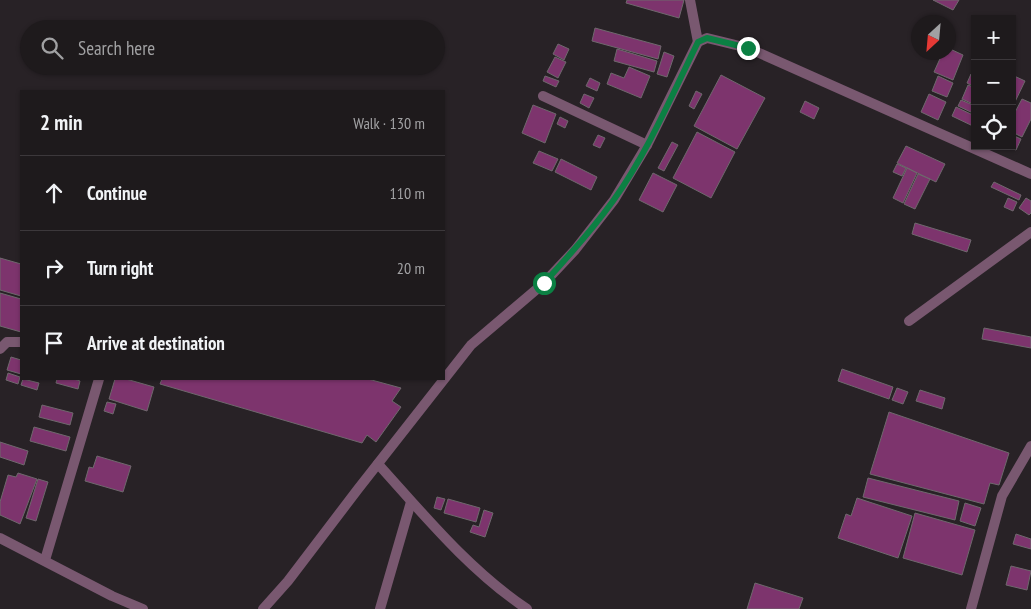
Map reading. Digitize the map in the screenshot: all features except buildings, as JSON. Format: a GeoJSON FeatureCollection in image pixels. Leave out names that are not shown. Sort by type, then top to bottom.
{"type":"FeatureCollection","features":[{"type":"Feature","properties":{"kind":"street"},"geometry":{"type":"LineString","coordinates":[[445,378],[471,345],[544,283],[575,250],[614,200],[647,145],[698,42],[690,0]]}},
{"type":"Feature","properties":{"kind":"street"},"geometry":{"type":"LineString","coordinates":[[698,42],[707,38],[748,48],[1031,174]]}},
{"type":"Feature","properties":{"kind":"street"},"geometry":{"type":"LineString","coordinates":[[543,96],[647,145]]}},
{"type":"Feature","properties":{"kind":"street"},"geometry":{"type":"LineString","coordinates":[[909,321],[1031,232]]}},
{"type":"Feature","properties":{"kind":"street"},"geometry":{"type":"LineString","coordinates":[[0,349],[7,342],[20,342]]}},
{"type":"Feature","properties":{"kind":"street"},"geometry":{"type":"LineString","coordinates":[[45,560],[99,380]]}},
{"type":"Feature","properties":{"kind":"street"},"geometry":{"type":"LineString","coordinates":[[263,609],[288,581],[444,380]]}},
{"type":"Feature","properties":{"kind":"street"},"geometry":{"type":"LineString","coordinates":[[971,609],[1002,496],[1031,446]]}},
{"type":"Feature","properties":{"kind":"street"},"geometry":{"type":"LineString","coordinates":[[378,464],[440,534],[474,567],[528,609]]}},
{"type":"Feature","properties":{"kind":"street"},"geometry":{"type":"LineString","coordinates":[[380,609],[411,502]]}},
{"type":"Feature","properties":{"kind":"street"},"geometry":{"type":"LineString","coordinates":[[0,538],[112,596],[143,609]]}},
{"type":"Feature","properties":{"kind":"route"},"geometry":{"type":"LineString","coordinates":[[544,283],[575,250],[614,200],[647,145],[698,42],[707,38],[748,48]]}}]}
